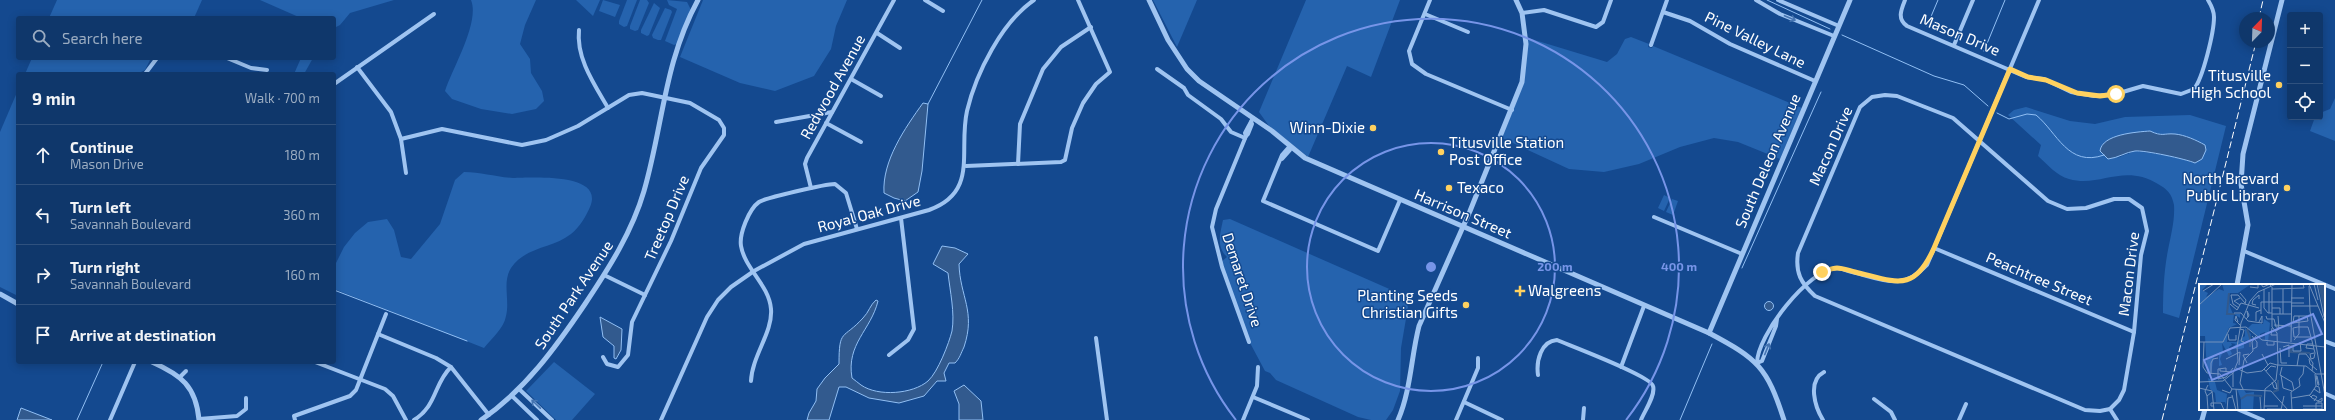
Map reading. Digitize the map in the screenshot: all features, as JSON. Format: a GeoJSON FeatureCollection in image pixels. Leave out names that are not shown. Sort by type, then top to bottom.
{"type":"FeatureCollection","features":[{"type":"Feature","properties":{"kind":"street","name":"South Park Avenue"},"geometry":{"type":"LineString","coordinates":[[481,420],[519,389],[563,337],[604,276],[622,245],[644,192],[671,64],[698,0]]}},
{"type":"Feature","properties":{"kind":"street","name":"Redwood Avenue"},"geometry":{"type":"LineString","coordinates":[[811,188],[805,164],[832,112],[877,34],[893,0]]}},
{"type":"Feature","properties":{"kind":"street"},"geometry":{"type":"LineString","coordinates":[[925,0],[942,11]]}},
{"type":"Feature","properties":{"kind":"street","name":"Royal Oak Drive"},"geometry":{"type":"LineString","coordinates":[[661,420],[713,306],[731,287],[754,271],[795,248],[857,229],[901,218],[945,203],[956,191],[966,166],[964,146],[966,119],[975,90],[988,59],[1005,30],[1017,14],[1034,0]]}},
{"type":"Feature","properties":{"kind":"street"},"geometry":{"type":"LineString","coordinates":[[966,166],[1061,162],[1065,160],[1072,128],[1083,103],[1096,84],[1108,76],[1110,69],[1078,0]]}},
{"type":"Feature","properties":{"kind":"street","name":"Harrison Street"},"geometry":{"type":"LineString","coordinates":[[1149,0],[1168,40],[1187,69],[1198,81],[1252,120],[1272,131],[1289,147],[1305,158],[1462,228],[1709,333],[1734,346],[1757,363],[1767,375],[1774,390],[1784,420]]}},
{"type":"Feature","properties":{"kind":"street"},"geometry":{"type":"LineString","coordinates":[[1430,0],[1409,51],[1412,64],[1426,74],[1512,110]]}},
{"type":"Feature","properties":{"kind":"street"},"geometry":{"type":"LineString","coordinates":[[1398,420],[1409,385],[1419,326],[1512,110],[1524,70],[1526,44],[1522,13],[1516,0]]}},
{"type":"Feature","properties":{"kind":"street"},"geometry":{"type":"LineString","coordinates":[[1522,13],[1544,10],[1596,27],[1603,22],[1611,0]]}},
{"type":"Feature","properties":{"kind":"street"},"geometry":{"type":"LineString","coordinates":[[1651,45],[1667,0]]}},
{"type":"Feature","properties":{"kind":"street"},"geometry":{"type":"LineString","coordinates":[[1756,0],[1780,14],[1834,36]]}},
{"type":"Feature","properties":{"kind":"street"},"geometry":{"type":"LineString","coordinates":[[1778,0],[1838,26]]}},
{"type":"Feature","properties":{"kind":"street","name":"South Deleon Avenue"},"geometry":{"type":"LineString","coordinates":[[1709,333],[1850,0]]}},
{"type":"Feature","properties":{"kind":"street","name":"Mason Drive"},"geometry":{"type":"LineString","coordinates":[[1905,0],[1900,14],[1904,24],[2028,77],[2044,79],[2067,90],[2086,95],[2108,95],[2147,86],[2186,93],[2194,89],[2199,83],[2213,25],[2214,13],[2208,0]]}},
{"type":"Feature","properties":{"kind":"street"},"geometry":{"type":"LineString","coordinates":[[1954,45],[1973,0]]}},
{"type":"Feature","properties":{"kind":"street"},"geometry":{"type":"LineString","coordinates":[[1777,319],[1757,354],[1757,363],[1762,361],[1776,326],[1780,310],[1822,272],[1837,268],[1896,282],[1908,280],[1918,275],[1926,265],[1934,248],[2038,0]]}},
{"type":"Feature","properties":{"kind":"street"},"geometry":{"type":"LineString","coordinates":[[2237,284],[2248,225],[2241,184],[2243,154],[2282,0]]}},
{"type":"Feature","properties":{"kind":"street","name":"Pine Valley Lane"},"geometry":{"type":"LineString","coordinates":[[1662,12],[1690,21],[1730,44],[1815,81]]}},
{"type":"Feature","properties":{"kind":"street"},"geometry":{"type":"LineString","coordinates":[[336,83],[434,14]]}},
{"type":"Feature","properties":{"kind":"street"},"geometry":{"type":"LineString","coordinates":[[1425,14],[1468,32]]}},
{"type":"Feature","properties":{"kind":"street"},"geometry":{"type":"LineString","coordinates":[[1018,164],[1020,124],[1043,69],[1062,47],[1091,27]]}},
{"type":"Feature","properties":{"kind":"street"},"geometry":{"type":"LineString","coordinates":[[579,30],[578,43],[588,71],[608,108]]}},
{"type":"Feature","properties":{"kind":"street"},"geometry":{"type":"LineString","coordinates":[[877,34],[900,48]]}},
{"type":"Feature","properties":{"kind":"street"},"geometry":{"type":"LineString","coordinates":[[146,72],[156,60]]}},
{"type":"Feature","properties":{"kind":"street"},"geometry":{"type":"LineString","coordinates":[[232,60],[251,68],[267,70]]}},
{"type":"Feature","properties":{"kind":"street"},"geometry":{"type":"LineString","coordinates":[[357,67],[390,112],[402,139],[406,173]]}},
{"type":"Feature","properties":{"kind":"street"},"geometry":{"type":"LineString","coordinates":[[1157,70],[1184,88],[1188,95],[1221,118],[1231,132],[1245,137]]}},
{"type":"Feature","properties":{"kind":"street"},"geometry":{"type":"LineString","coordinates":[[851,79],[881,96]]}},
{"type":"Feature","properties":{"kind":"street","name":"Treetop Drive"},"geometry":{"type":"LineString","coordinates":[[402,139],[442,128],[522,145],[546,140],[578,126],[629,95],[642,93],[690,103],[720,120],[724,128],[724,135],[701,168],[672,241],[630,325],[630,347],[626,358],[618,366],[612,367],[607,364],[603,357]]}},
{"type":"Feature","properties":{"kind":"street","name":"Macon Drive"},"geometry":{"type":"LineString","coordinates":[[1897,96],[1953,118],[2048,201],[2067,209],[2086,208],[2114,199],[2129,199],[2142,208],[2147,231],[2141,255],[2134,332],[2124,390],[2120,400],[2110,409],[2100,412],[2085,410],[1815,296],[1805,287],[1798,275],[1796,266],[1798,253],[1860,107],[1872,97],[1897,96]]}},
{"type":"Feature","properties":{"kind":"street"},"geometry":{"type":"LineString","coordinates":[[776,122],[832,112]]}},
{"type":"Feature","properties":{"kind":"street","name":"Demaret Drive"},"geometry":{"type":"LineString","coordinates":[[1249,342],[1222,267],[1212,227],[1216,209],[1245,137],[1245,133],[1252,120]]}},
{"type":"Feature","properties":{"kind":"street"},"geometry":{"type":"LineString","coordinates":[[826,123],[861,142]]}},
{"type":"Feature","properties":{"kind":"street"},"geometry":{"type":"LineString","coordinates":[[1289,147],[1282,155],[1282,159],[1263,201],[1378,251],[1400,200]]}},
{"type":"Feature","properties":{"kind":"street"},"geometry":{"type":"LineString","coordinates":[[751,381],[752,368],[771,313],[770,301],[743,252],[741,239],[754,206],[762,200],[811,188],[835,184],[843,189],[857,229]]}},
{"type":"Feature","properties":{"kind":"street"},"geometry":{"type":"LineString","coordinates":[[1654,217],[1742,254]]}},
{"type":"Feature","properties":{"kind":"street"},"geometry":{"type":"LineString","coordinates":[[889,355],[908,340],[914,329],[901,218]]}},
{"type":"Feature","properties":{"kind":"street","name":"Peachtree Street"},"geometry":{"type":"LineString","coordinates":[[1934,248],[2134,332]]}},
{"type":"Feature","properties":{"kind":"street"},"geometry":{"type":"LineString","coordinates":[[2244,251],[2323,284]]}},
{"type":"Feature","properties":{"kind":"street"},"geometry":{"type":"LineString","coordinates":[[604,276],[645,295]]}},
{"type":"Feature","properties":{"kind":"street"},"geometry":{"type":"LineString","coordinates":[[2325,285],[2335,289]]}},
{"type":"Feature","properties":{"kind":"street"},"geometry":{"type":"LineString","coordinates":[[0,294],[16,303]]}},
{"type":"Feature","properties":{"kind":"street"},"geometry":{"type":"LineString","coordinates":[[1621,367],[1644,306]]}},
{"type":"Feature","properties":{"kind":"street"},"geometry":{"type":"LineString","coordinates":[[294,418],[350,396],[356,390],[386,314]]}},
{"type":"Feature","properties":{"kind":"street"},"geometry":{"type":"LineString","coordinates":[[378,334],[436,358],[451,367],[489,415]]}},
{"type":"Feature","properties":{"kind":"street"},"geometry":{"type":"LineString","coordinates":[[1096,338],[1107,420]]}},
{"type":"Feature","properties":{"kind":"street"},"geometry":{"type":"LineString","coordinates":[[1538,375],[1537,365],[1544,345],[1550,340],[1557,340],[1621,367],[1649,380],[1653,389],[1641,420]]}},
{"type":"Feature","properties":{"kind":"street"},"geometry":{"type":"LineString","coordinates":[[2325,341],[2335,345]]}},
{"type":"Feature","properties":{"kind":"street"},"geometry":{"type":"LineString","coordinates":[[1456,420],[1478,368],[1478,358]]}},
{"type":"Feature","properties":{"kind":"street"},"geometry":{"type":"LineString","coordinates":[[110,420],[133,364]]}},
{"type":"Feature","properties":{"kind":"street"},"geometry":{"type":"LineString","coordinates":[[156,364],[180,377],[190,390],[196,403],[199,419],[237,416],[246,409],[246,398]]}},
{"type":"Feature","properties":{"kind":"street"},"geometry":{"type":"LineString","coordinates":[[321,364],[385,389],[393,396],[406,420]]}},
{"type":"Feature","properties":{"kind":"street"},"geometry":{"type":"LineString","coordinates":[[414,420],[430,406],[446,371],[451,367]]}},
{"type":"Feature","properties":{"kind":"street"},"geometry":{"type":"LineString","coordinates":[[1243,420],[1259,378],[1258,367]]}},
{"type":"Feature","properties":{"kind":"street"},"geometry":{"type":"LineString","coordinates":[[180,377],[186,371]]}},
{"type":"Feature","properties":{"kind":"street"},"geometry":{"type":"LineString","coordinates":[[1823,420],[1818,412],[1814,391],[1816,380],[1824,372]]}},
{"type":"Feature","properties":{"kind":"street"},"geometry":{"type":"LineString","coordinates":[[519,389],[552,420]]}},
{"type":"Feature","properties":{"kind":"street"},"geometry":{"type":"LineString","coordinates":[[2325,393],[2335,398]]}},
{"type":"Feature","properties":{"kind":"street"},"geometry":{"type":"LineString","coordinates":[[512,396],[537,420]]}},
{"type":"Feature","properties":{"kind":"street"},"geometry":{"type":"LineString","coordinates":[[1253,397],[1308,420]]}},
{"type":"Feature","properties":{"kind":"street"},"geometry":{"type":"LineString","coordinates":[[1874,399],[1891,412],[1895,420]]}},
{"type":"Feature","properties":{"kind":"street"},"geometry":{"type":"LineString","coordinates":[[1464,402],[1502,420]]}},
{"type":"Feature","properties":{"kind":"street"},"geometry":{"type":"LineString","coordinates":[[1959,420],[1966,404]]}},
{"type":"Feature","properties":{"kind":"street"},"geometry":{"type":"LineString","coordinates":[[1583,420],[1584,408]]}},
{"type":"Feature","properties":{"kind":"street"},"geometry":{"type":"LineString","coordinates":[[2110,409],[2117,420]]}},
{"type":"Feature","properties":{"kind":"street"},"geometry":{"type":"LineString","coordinates":[[2202,420],[2205,410]]}},
{"type":"Feature","properties":{"kind":"street"},"geometry":{"type":"LineString","coordinates":[[2239,410],[2263,420]]}},
{"type":"Feature","properties":{"kind":"shaded area"},"geometry":{"type":"Polygon","coordinates":[[[57,0],[202,0],[195,16],[50,16],[57,0]]]}},
{"type":"Feature","properties":{"kind":"shaded area"},"geometry":{"type":"Polygon","coordinates":[[[260,0],[394,0],[350,13],[340,25],[336,27],[336,16],[296,16],[260,0]]]}},
{"type":"Feature","properties":{"kind":"shaded area"},"geometry":{"type":"Polygon","coordinates":[[[471,0],[536,0],[525,25],[520,44],[530,59],[531,73],[542,91],[544,101],[536,109],[512,114],[481,109],[452,99],[445,91],[469,32],[473,9],[471,0]]]}},
{"type":"Feature","properties":{"kind":"shaded area"},"geometry":{"type":"Polygon","coordinates":[[[576,0],[600,0],[593,16],[576,0]]]}},
{"type":"Feature","properties":{"kind":"shaded area"},"geometry":{"type":"Polygon","coordinates":[[[603,0],[620,5],[615,17],[599,11],[603,0]]]}},
{"type":"Feature","properties":{"kind":"shaded area"},"geometry":{"type":"Polygon","coordinates":[[[627,0],[637,0],[627,26],[624,27],[619,24],[619,21],[627,0]]]}},
{"type":"Feature","properties":{"kind":"shaded area"},"geometry":{"type":"Polygon","coordinates":[[[640,0],[647,0],[649,3],[638,30],[635,31],[630,29],[630,26],[640,0]]]}},
{"type":"Feature","properties":{"kind":"shaded area"},"geometry":{"type":"Polygon","coordinates":[[[667,0],[687,2],[691,10],[677,44],[674,45],[665,41],[677,9],[669,5],[667,0]]]}},
{"type":"Feature","properties":{"kind":"shaded area"},"geometry":{"type":"Polygon","coordinates":[[[703,0],[847,0],[836,26],[831,49],[814,76],[775,91],[740,83],[680,57],[703,0]]]}},
{"type":"Feature","properties":{"kind":"shaded area"},"geometry":{"type":"Polygon","coordinates":[[[1153,0],[1197,0],[1177,47],[1153,0]]]}},
{"type":"Feature","properties":{"kind":"shaded area"},"geometry":{"type":"Polygon","coordinates":[[[1306,0],[1400,0],[1371,77],[1347,66],[1308,157],[1269,126],[1259,112],[1306,0]]]}},
{"type":"Feature","properties":{"kind":"shaded area"},"geometry":{"type":"Polygon","coordinates":[[[654,3],[660,8],[649,35],[647,36],[641,33],[641,30],[654,3]]]}},
{"type":"Feature","properties":{"kind":"shaded area"},"geometry":{"type":"Polygon","coordinates":[[[665,8],[671,10],[672,12],[661,40],[658,40],[653,38],[652,35],[665,8]]]}},
{"type":"Feature","properties":{"kind":"shaded area"},"geometry":{"type":"Polygon","coordinates":[[[1631,37],[1649,44],[1648,47],[1652,48],[1653,46],[1802,108],[1780,159],[1738,142],[1714,138],[1680,147],[1639,164],[1604,172],[1569,169],[1502,138],[1524,82],[1528,38],[1607,62],[1617,54],[1625,39],[1631,37]]]}},
{"type":"Feature","properties":{"kind":"shaded area"},"geometry":{"type":"Polygon","coordinates":[[[31,60],[150,60],[145,70],[141,72],[26,72],[31,60]]]}},
{"type":"Feature","properties":{"kind":"shaded area"},"geometry":{"type":"Polygon","coordinates":[[[300,60],[312,60],[305,72],[295,72],[300,60]]]}},
{"type":"Feature","properties":{"kind":"shaded area"},"geometry":{"type":"Polygon","coordinates":[[[16,95],[16,295],[0,287],[0,132],[16,95]]]}},
{"type":"Feature","properties":{"kind":"shaded area"},"geometry":{"type":"Polygon","coordinates":[[[2335,98],[2335,141],[2310,131],[2314,120],[2323,120],[2323,112],[2330,109],[2335,98]]]}},
{"type":"Feature","properties":{"kind":"shaded area"},"geometry":{"type":"Polygon","coordinates":[[[923,103],[928,104],[922,171],[918,192],[905,201],[884,193],[884,181],[896,145],[923,103]]]}},
{"type":"Feature","properties":{"kind":"shaded area"},"geometry":{"type":"Polygon","coordinates":[[[2026,107],[2070,121],[2095,124],[2125,117],[2190,115],[2226,126],[2179,318],[2163,313],[2166,265],[2174,216],[2174,205],[2169,192],[2158,184],[2145,178],[2134,176],[2080,181],[2069,179],[2060,175],[2038,156],[2041,145],[2008,115],[2014,110],[2026,107]],[[2150,131],[2117,158],[2135,151],[2173,156],[2195,163],[2203,144],[2190,138],[2150,131]]]}},
{"type":"Feature","properties":{"kind":"shaded area"},"geometry":{"type":"Polygon","coordinates":[[[2150,131],[2160,134],[2175,134],[2187,137],[2205,145],[2206,150],[2202,159],[2195,163],[2165,155],[2140,151],[2135,151],[2108,159],[2100,151],[2102,145],[2113,137],[2129,133],[2150,131]]]}},
{"type":"Feature","properties":{"kind":"shaded area"},"geometry":{"type":"Polygon","coordinates":[[[464,172],[513,178],[564,179],[577,182],[587,188],[592,196],[590,207],[582,221],[571,234],[556,243],[524,256],[511,268],[507,279],[507,310],[505,320],[500,329],[484,348],[336,290],[336,263],[344,247],[355,233],[368,222],[387,219],[394,230],[401,257],[411,259],[440,224],[455,180],[464,172]]]}},
{"type":"Feature","properties":{"kind":"shaded area"},"geometry":{"type":"Polygon","coordinates":[[[1664,195],[1670,198],[1664,211],[1658,208],[1664,195]]]}},
{"type":"Feature","properties":{"kind":"shaded area"},"geometry":{"type":"Polygon","coordinates":[[[1672,199],[1678,201],[1673,215],[1666,212],[1672,199]]]}},
{"type":"Feature","properties":{"kind":"shaded area"},"geometry":{"type":"Polygon","coordinates":[[[1230,219],[1403,295],[1408,307],[1401,348],[1400,391],[1393,410],[1386,420],[1371,420],[1358,417],[1276,380],[1270,373],[1265,371],[1249,341],[1220,263],[1227,257],[1221,249],[1220,244],[1223,220],[1230,219]]]}},
{"type":"Feature","properties":{"kind":"shaded area"},"geometry":{"type":"Polygon","coordinates":[[[942,246],[955,248],[968,254],[959,264],[968,314],[967,334],[964,347],[959,357],[955,363],[949,363],[944,373],[946,381],[937,381],[924,396],[899,403],[869,398],[846,387],[839,387],[829,420],[807,420],[816,401],[817,389],[825,378],[839,364],[841,339],[865,316],[876,300],[878,301],[875,311],[856,346],[851,366],[852,378],[868,389],[895,392],[914,389],[932,377],[946,350],[953,324],[953,309],[948,273],[933,264],[942,246]]]}},
{"type":"Feature","properties":{"kind":"shaded area"},"geometry":{"type":"Polygon","coordinates":[[[1769,301],[1774,306],[1769,311],[1764,306],[1769,301]]]}},
{"type":"Feature","properties":{"kind":"shaded area"},"geometry":{"type":"Polygon","coordinates":[[[600,317],[622,329],[621,350],[616,359],[614,358],[614,346],[603,337],[600,317]]]}},
{"type":"Feature","properties":{"kind":"shaded area"},"geometry":{"type":"Polygon","coordinates":[[[554,362],[595,394],[572,420],[556,420],[526,391],[554,362]]]}},
{"type":"Feature","properties":{"kind":"shaded area"},"geometry":{"type":"Polygon","coordinates":[[[964,385],[981,401],[983,420],[959,420],[959,404],[954,391],[964,385]]]}},
{"type":"Feature","properties":{"kind":"shaded area"},"geometry":{"type":"Polygon","coordinates":[[[21,408],[52,420],[17,420],[21,408]]]}},
{"type":"Feature","properties":{"kind":"waterway"},"geometry":{"type":"LineString","coordinates":[[928,104],[982,0]]}},
{"type":"Feature","properties":{"kind":"waterway"},"geometry":{"type":"LineString","coordinates":[[1767,0],[1830,29]]}},
{"type":"Feature","properties":{"kind":"waterway"},"geometry":{"type":"LineString","coordinates":[[1927,26],[1938,0]]}},
{"type":"Feature","properties":{"kind":"waterway"},"geometry":{"type":"LineString","coordinates":[[1984,51],[2005,0]]}},
{"type":"Feature","properties":{"kind":"waterway"},"geometry":{"type":"LineString","coordinates":[[1842,35],[1934,76],[1964,85],[1988,106]]}},
{"type":"Feature","properties":{"kind":"waterway"},"geometry":{"type":"LineString","coordinates":[[1742,268],[1821,92]]}},
{"type":"Feature","properties":{"kind":"waterway"},"geometry":{"type":"LineString","coordinates":[[1997,113],[2009,119],[2027,114],[2036,115],[2057,139],[2072,153],[2081,157],[2092,158],[2104,155]]}},
{"type":"Feature","properties":{"kind":"waterway"},"geometry":{"type":"LineString","coordinates":[[336,291],[467,341]]}},
{"type":"Feature","properties":{"kind":"waterway"},"geometry":{"type":"LineString","coordinates":[[1680,420],[1712,344]]}},
{"type":"Feature","properties":{"kind":"waterway"},"geometry":{"type":"LineString","coordinates":[[77,420],[102,364]]}},
{"type":"Feature","properties":{"kind":"railway"},"geometry":{"type":"LineString","coordinates":[[2260,12],[2263,0]]}},
{"type":"Feature","properties":{"kind":"railway"},"geometry":{"type":"LineString","coordinates":[[2162,420],[2255,48]]}},
{"type":"Feature","properties":{"kind":"place","name":"Titusville High School"},"geometry":{"type":"Point","coordinates":[2279,85]}},
{"type":"Feature","properties":{"kind":"place","name":"Winn-Dixie"},"geometry":{"type":"Point","coordinates":[1373,128]}},
{"type":"Feature","properties":{"kind":"place","name":"Titusville Station Post Office"},"geometry":{"type":"Point","coordinates":[1441,152]}},
{"type":"Feature","properties":{"kind":"place","name":"Texaco"},"geometry":{"type":"Point","coordinates":[1449,188]}},
{"type":"Feature","properties":{"kind":"place","name":"North Brevard Public Library"},"geometry":{"type":"Point","coordinates":[2287,188]}},
{"type":"Feature","properties":{"kind":"place","name":"Walgreens"},"geometry":{"type":"Point","coordinates":[1520,291]}},
{"type":"Feature","properties":{"kind":"place","name":"Planting Seeds Christian Gifts"},"geometry":{"type":"Point","coordinates":[1466,305]}},
{"type":"Feature","properties":{"kind":"route"},"geometry":{"type":"LineString","coordinates":[[1822,272],[1837,268],[1896,282],[1908,280],[1918,275],[1926,265],[1934,248],[2010,69],[2028,77],[2039,78],[2052,82],[2071,92],[2094,96],[2116,94]]}}]}
